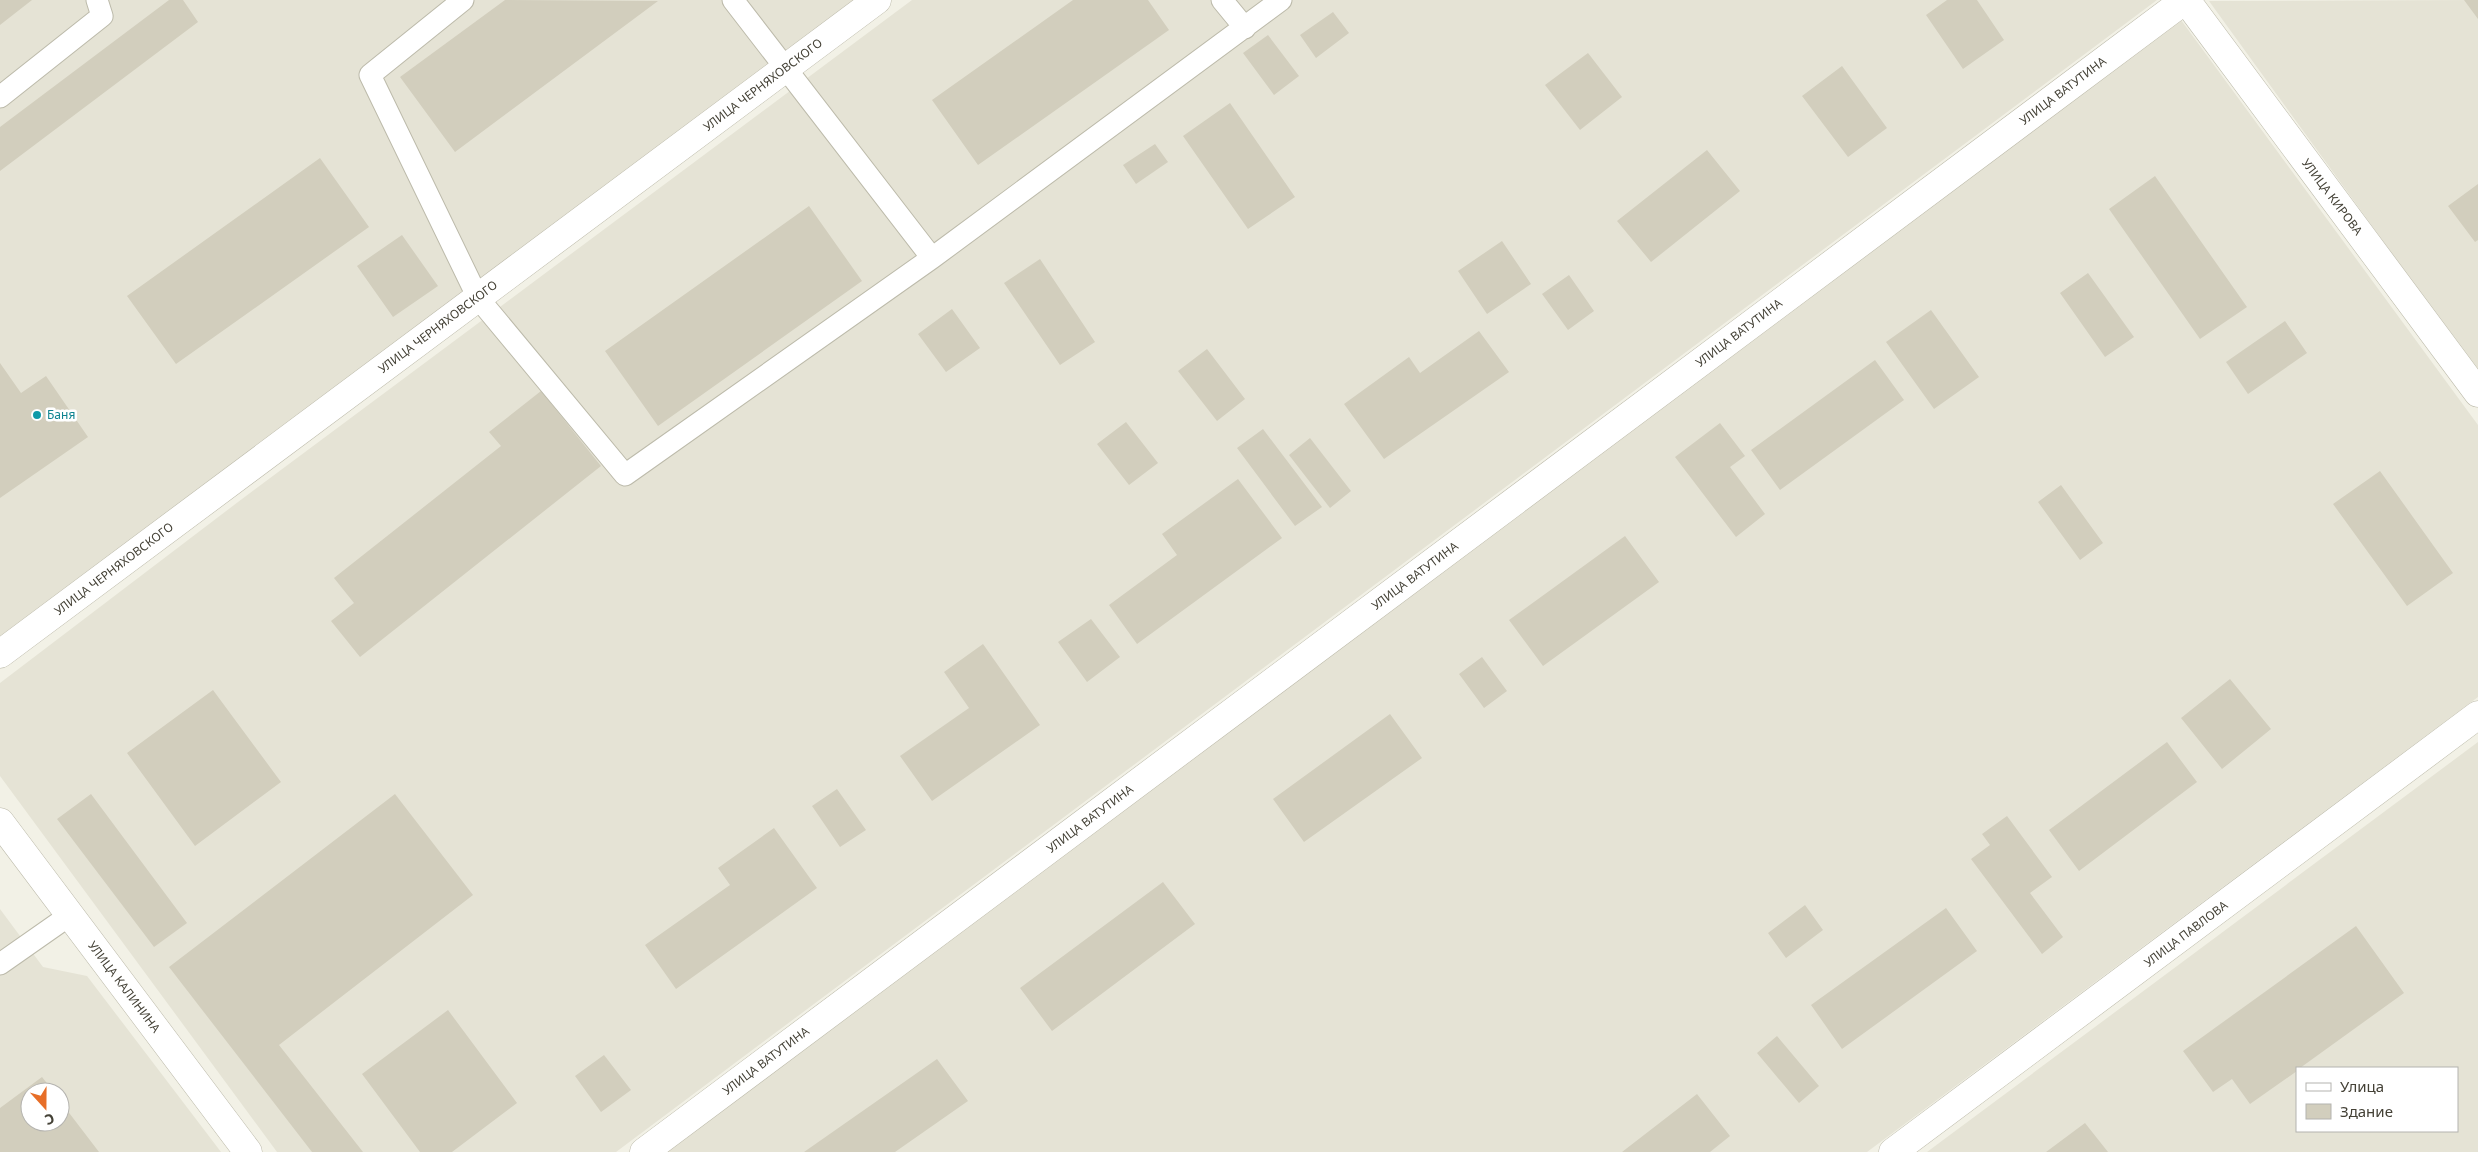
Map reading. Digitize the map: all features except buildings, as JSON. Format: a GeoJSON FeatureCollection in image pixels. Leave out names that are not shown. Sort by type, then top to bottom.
{"type":"FeatureCollection","features":[{"type":"Feature","properties":{"kind":"street","name":"УЛИЦА ЧЕРНЯХОВСКОГО"},"geometry":{"type":"LineString","coordinates":[[0,654],[877,0]]}},
{"type":"Feature","properties":{"kind":"street","name":"УЛИЦА КИРОВА"},"geometry":{"type":"LineString","coordinates":[[2185,0],[2478,393]]}},
{"type":"Feature","properties":{"kind":"street","name":"УЛИЦА ВАТУТИНА"},"geometry":{"type":"LineString","coordinates":[[644,1152],[2185,0]]}},
{"type":"Feature","properties":{"kind":"street","name":"УЛИЦА ПАВЛОВА"},"geometry":{"type":"LineString","coordinates":[[1893,1152],[2478,716]]}},
{"type":"Feature","properties":{"kind":"street","name":"УЛИЦА КАЛИНИНА"},"geometry":{"type":"LineString","coordinates":[[0,822],[248,1152]]}},
{"type":"Feature","properties":{"kind":"lane"},"geometry":{"type":"LineString","coordinates":[[0,97],[102,16],[97,0]]}},
{"type":"Feature","properties":{"kind":"lane"},"geometry":{"type":"LineString","coordinates":[[463,0],[370,75],[478,298],[625,475],[932,258],[1281,0]]}},
{"type":"Feature","properties":{"kind":"lane"},"geometry":{"type":"LineString","coordinates":[[732,0],[932,258]]}},
{"type":"Feature","properties":{"kind":"lane"},"geometry":{"type":"LineString","coordinates":[[1222,0],[1245,28]]}},
{"type":"Feature","properties":{"kind":"lane"},"geometry":{"type":"LineString","coordinates":[[0,964],[70,915]]}},
{"type":"Feature","properties":{"kind":"shaded area"},"geometry":{"type":"Polygon","coordinates":[[[0,0],[863,0],[0,652],[0,0]]]}},
{"type":"Feature","properties":{"kind":"shaded area"},"geometry":{"type":"Polygon","coordinates":[[[912,0],[2157,0],[616,1152],[277,1152],[0,776],[0,683],[238,502],[912,0]]]}},
{"type":"Feature","properties":{"kind":"shaded area"},"geometry":{"type":"Polygon","coordinates":[[[2478,0],[2478,372],[2209,1],[2478,0]]]}},
{"type":"Feature","properties":{"kind":"shaded area"},"geometry":{"type":"Polygon","coordinates":[[[2181,20],[2478,425],[2478,697],[1867,1152],[663,1152],[2181,20]]]}},
{"type":"Feature","properties":{"kind":"shaded area"},"geometry":{"type":"Polygon","coordinates":[[[2478,742],[2478,1152],[1927,1152],[2478,742]]]}},
{"type":"Feature","properties":{"kind":"shaded area"},"geometry":{"type":"Polygon","coordinates":[[[0,909],[43,967],[87,976],[221,1152],[0,1152],[0,909]]]}},
{"type":"Feature","properties":{"kind":"place","name":"Баня"},"geometry":{"type":"Point","coordinates":[37,415]}}]}
